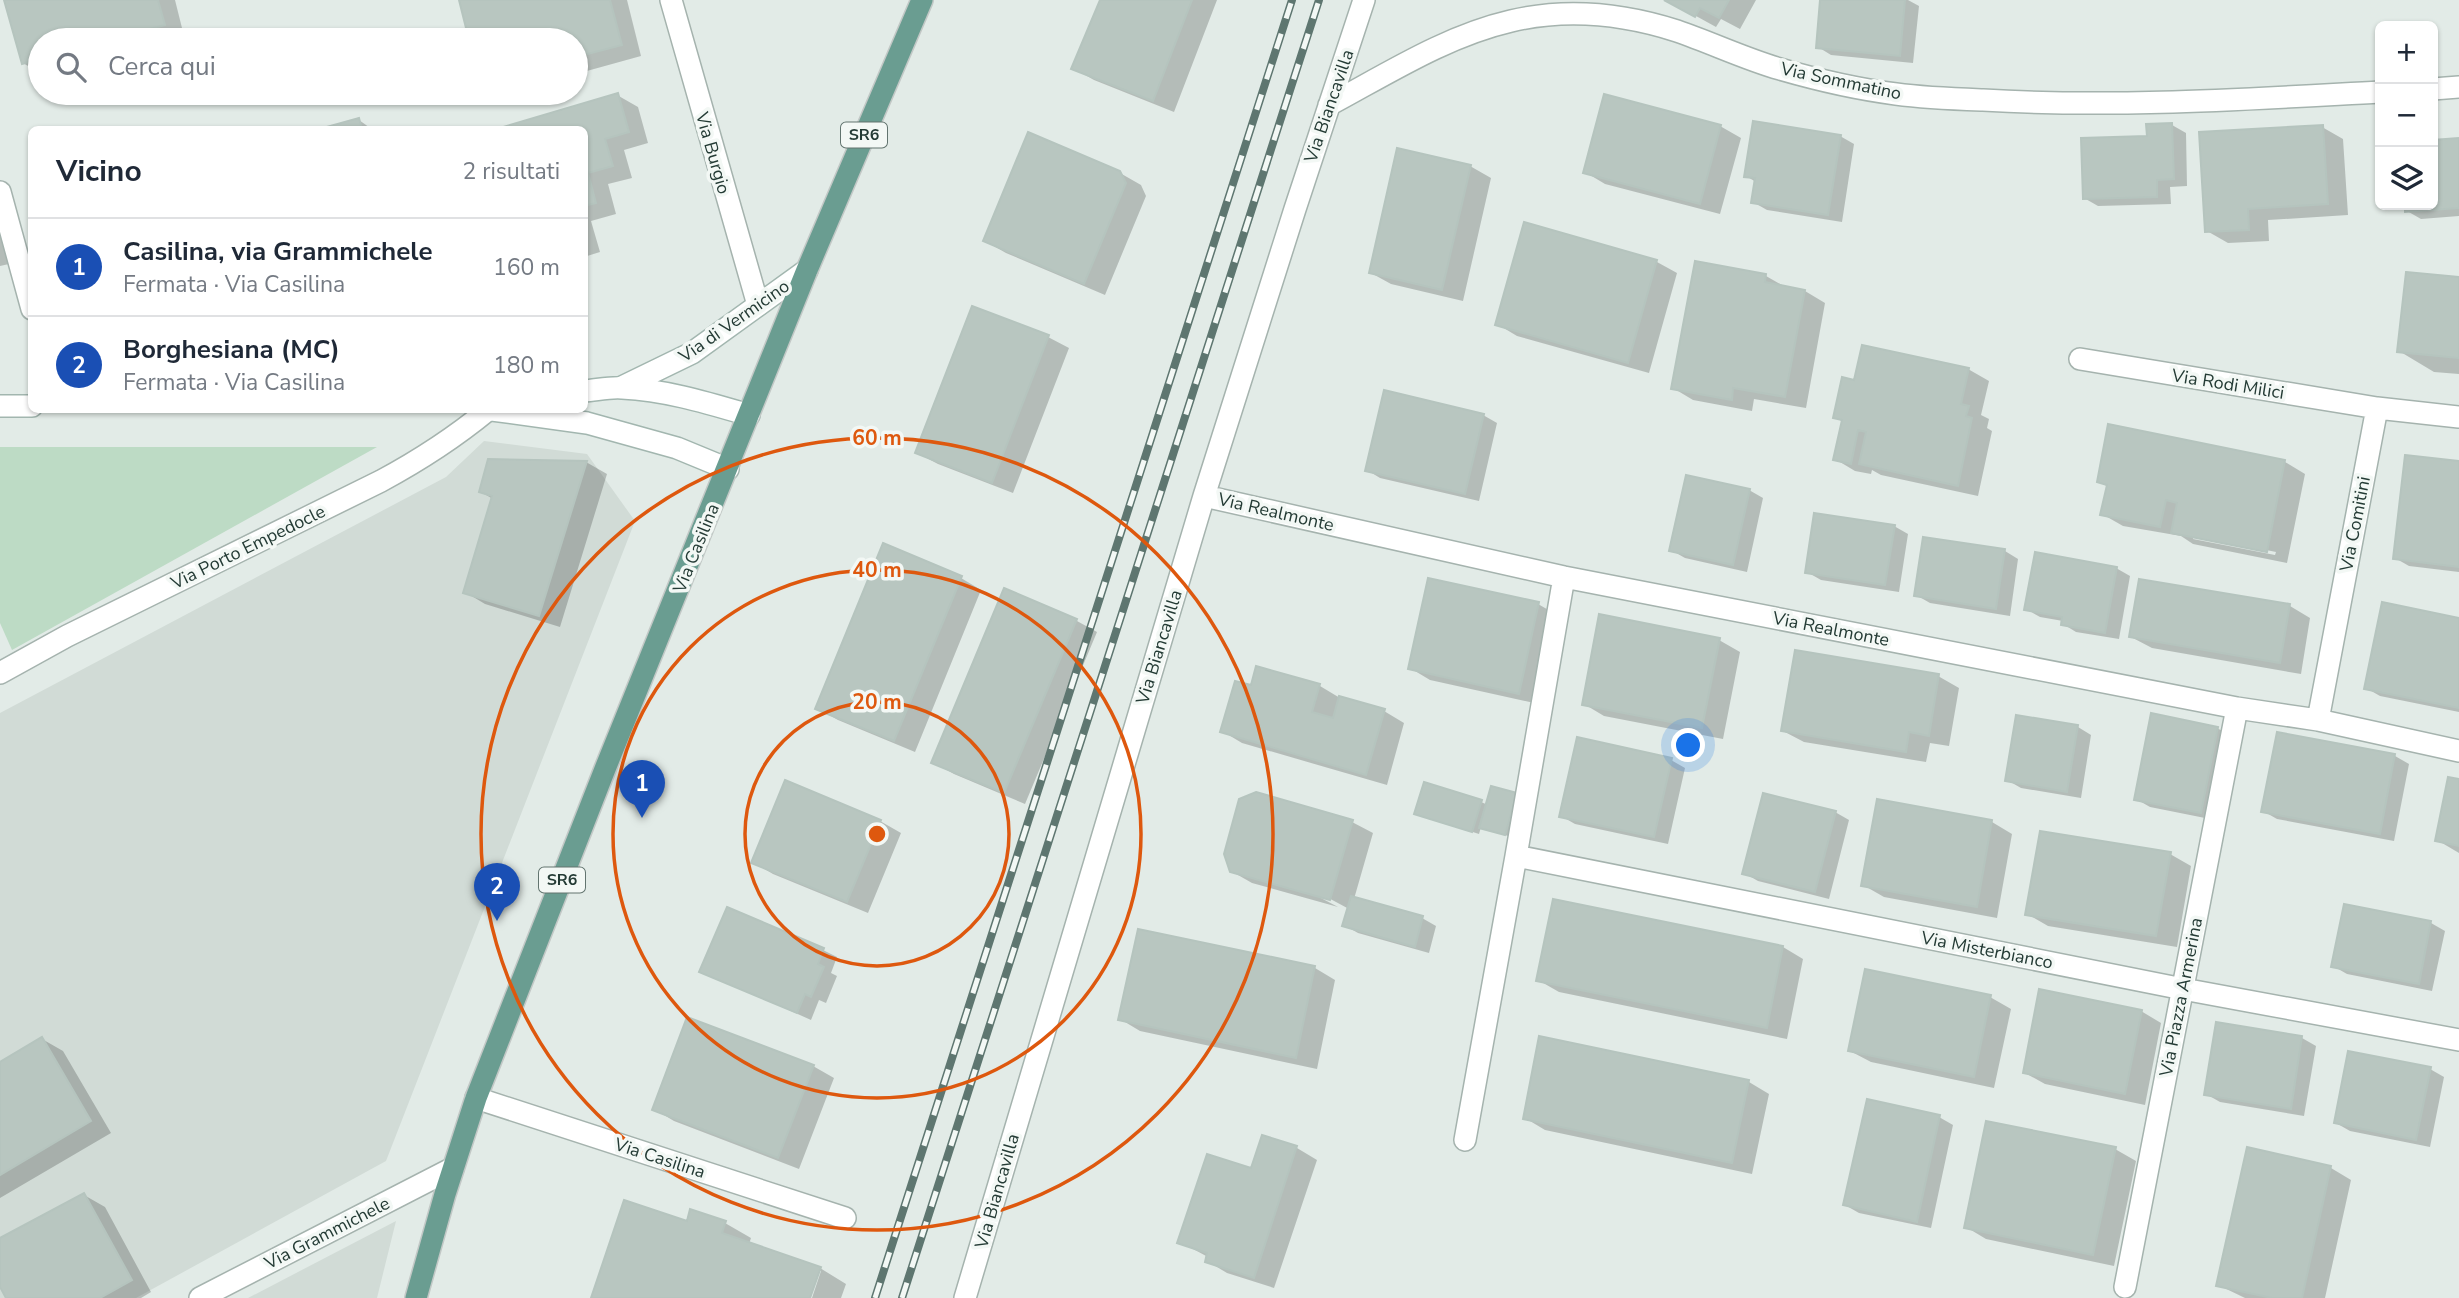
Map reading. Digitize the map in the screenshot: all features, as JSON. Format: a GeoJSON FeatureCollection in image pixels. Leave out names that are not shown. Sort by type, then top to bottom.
{"type":"FeatureCollection","features":[{"type":"Feature","properties":{"kind":"main road","name":"Via Casilina"},"geometry":{"type":"LineString","coordinates":[[416,1298],[476,1098],[605,769],[807,270],[922,0]]}},
{"type":"Feature","properties":{"kind":"street","name":"Via Burgio"},"geometry":{"type":"LineString","coordinates":[[671,0],[758,305]]}},
{"type":"Feature","properties":{"kind":"street","name":"Via Biancavilla"},"geometry":{"type":"LineString","coordinates":[[965,1298],[1204,496],[1364,0]]}},
{"type":"Feature","properties":{"kind":"street","name":"Via Sommatino"},"geometry":{"type":"LineString","coordinates":[[1329,105],[1416,58],[1480,30],[1528,17],[1574,14],[1618,17],[1651,23],[1779,69],[1897,94],[2028,103],[2105,104],[2375,92]]}},
{"type":"Feature","properties":{"kind":"street"},"geometry":{"type":"LineString","coordinates":[[2438,89],[2459,87]]}},
{"type":"Feature","properties":{"kind":"street"},"geometry":{"type":"LineString","coordinates":[[0,192],[28,294]]}},
{"type":"Feature","properties":{"kind":"street","name":"Via di Vermicino"},"geometry":{"type":"LineString","coordinates":[[622,387],[692,353],[807,270]]}},
{"type":"Feature","properties":{"kind":"street","name":"Via Rodi Milici"},"geometry":{"type":"LineString","coordinates":[[2080,359],[2377,408]]}},
{"type":"Feature","properties":{"kind":"street","name":"Via di Vermicino"},"geometry":{"type":"LineString","coordinates":[[588,391],[622,387],[689,398],[749,415]]}},
{"type":"Feature","properties":{"kind":"street"},"geometry":{"type":"LineString","coordinates":[[0,406],[28,406]]}},
{"type":"Feature","properties":{"kind":"street"},"geometry":{"type":"LineString","coordinates":[[2377,408],[2459,417]]}},
{"type":"Feature","properties":{"kind":"street","name":"Via Comitini"},"geometry":{"type":"LineString","coordinates":[[2318,720],[2377,408]]}},
{"type":"Feature","properties":{"kind":"street","name":"Via Porto Empedocle"},"geometry":{"type":"LineString","coordinates":[[0,673],[67,636],[381,481],[427,456],[486,413]]}},
{"type":"Feature","properties":{"kind":"street"},"geometry":{"type":"LineString","coordinates":[[512,413],[587,423],[677,448],[728,469]]}},
{"type":"Feature","properties":{"kind":"street","name":"Via Realmonte"},"geometry":{"type":"LineString","coordinates":[[1204,496],[1564,577],[2237,708],[2318,720],[2459,751]]}},
{"type":"Feature","properties":{"kind":"street"},"geometry":{"type":"LineString","coordinates":[[1465,1140],[1564,577]]}},
{"type":"Feature","properties":{"kind":"street","name":"Via Piazza Armerina"},"geometry":{"type":"LineString","coordinates":[[2125,1287],[2237,708]]}},
{"type":"Feature","properties":{"kind":"street","name":"Via Misterbianco"},"geometry":{"type":"LineString","coordinates":[[1516,856],[2183,989],[2459,1040]]}},
{"type":"Feature","properties":{"kind":"street","name":"Via Casilina"},"geometry":{"type":"LineString","coordinates":[[476,1098],[845,1218]]}},
{"type":"Feature","properties":{"kind":"street","name":"Via Grammichele"},"geometry":{"type":"LineString","coordinates":[[200,1298],[453,1168]]}},
{"type":"Feature","properties":{"kind":"shaded area"},"geometry":{"type":"Polygon","coordinates":[[[484,441],[587,454],[635,521],[386,1161],[136,1298],[0,1298],[0,713],[446,477],[484,441]]]}},
{"type":"Feature","properties":{"kind":"shaded area"},"geometry":{"type":"Polygon","coordinates":[[[396,1221],[377,1298],[248,1298],[396,1221]]]}},
{"type":"Feature","properties":{"kind":"green space"},"geometry":{"type":"Polygon","coordinates":[[[0,447],[377,447],[12,650],[0,623],[0,447]]]}},
{"type":"Feature","properties":{"kind":"building"},"geometry":{"type":"Polygon","coordinates":[[[4,0],[158,0],[165,25],[154,28],[28,28],[28,62],[22,64],[4,0]]]}},
{"type":"Feature","properties":{"kind":"building"},"geometry":{"type":"Polygon","coordinates":[[[459,0],[610,0],[622,45],[588,54],[588,28],[466,28],[459,0]]]}},
{"type":"Feature","properties":{"kind":"building"},"geometry":{"type":"Polygon","coordinates":[[[1100,0],[1192,0],[1153,101],[1071,69],[1100,0]]]}},
{"type":"Feature","properties":{"kind":"building"},"geometry":{"type":"Polygon","coordinates":[[[1664,0],[1729,0],[1719,18],[1700,8],[1695,17],[1664,0]]]}},
{"type":"Feature","properties":{"kind":"building"},"geometry":{"type":"Polygon","coordinates":[[[1820,0],[1905,0],[1900,56],[1816,48],[1820,0]]]}},
{"type":"Feature","properties":{"kind":"building"},"geometry":{"type":"Polygon","coordinates":[[[618,93],[629,132],[605,139],[613,166],[588,173],[588,126],[507,126],[577,105],[588,105],[588,102],[618,93]]]}},
{"type":"Feature","properties":{"kind":"building"},"geometry":{"type":"Polygon","coordinates":[[[1604,94],[1721,125],[1700,204],[1583,173],[1604,94]]]}},
{"type":"Feature","properties":{"kind":"building"},"geometry":{"type":"Polygon","coordinates":[[[359,118],[361,126],[330,126],[359,118]]]}},
{"type":"Feature","properties":{"kind":"building"},"geometry":{"type":"Polygon","coordinates":[[[1753,121],[1841,135],[1828,215],[1751,203],[1755,178],[1744,177],[1753,121]]]}},
{"type":"Feature","properties":{"kind":"building"},"geometry":{"type":"Polygon","coordinates":[[[2172,123],[2174,179],[2157,180],[2157,197],[2083,199],[2081,138],[2147,136],[2146,124],[2172,123]]]}},
{"type":"Feature","properties":{"kind":"building"},"geometry":{"type":"Polygon","coordinates":[[[2323,125],[2328,204],[2248,209],[2249,230],[2205,232],[2199,132],[2323,125]]]}},
{"type":"Feature","properties":{"kind":"building"},"geometry":{"type":"Polygon","coordinates":[[[1028,132],[1120,171],[1126,183],[1084,284],[983,241],[1028,132]]]}},
{"type":"Feature","properties":{"kind":"building"},"geometry":{"type":"Polygon","coordinates":[[[2459,138],[2459,208],[2438,210],[2438,140],[2459,138]]]}},
{"type":"Feature","properties":{"kind":"building"},"geometry":{"type":"Polygon","coordinates":[[[1397,148],[1471,165],[1442,290],[1369,273],[1397,148]]]}},
{"type":"Feature","properties":{"kind":"building"},"geometry":{"type":"Polygon","coordinates":[[[588,173],[596,203],[588,205],[588,173]]]}},
{"type":"Feature","properties":{"kind":"building"},"geometry":{"type":"Polygon","coordinates":[[[1524,222],[1657,260],[1628,363],[1495,325],[1524,222]]]}},
{"type":"Feature","properties":{"kind":"building"},"geometry":{"type":"Polygon","coordinates":[[[1695,261],[1766,274],[1765,282],[1805,290],[1785,397],[1733,388],[1732,400],[1671,389],[1695,261]]]}},
{"type":"Feature","properties":{"kind":"building"},"geometry":{"type":"Polygon","coordinates":[[[2406,272],[2459,277],[2459,358],[2397,352],[2406,272]]]}},
{"type":"Feature","properties":{"kind":"building"},"geometry":{"type":"Polygon","coordinates":[[[972,306],[1049,335],[992,483],[915,453],[972,306]]]}},
{"type":"Feature","properties":{"kind":"building"},"geometry":{"type":"Polygon","coordinates":[[[1862,345],[1969,368],[1961,404],[1969,406],[1966,416],[1972,418],[1958,486],[1859,464],[1866,432],[1858,430],[1851,464],[1833,460],[1842,420],[1833,418],[1842,377],[1854,380],[1862,345]]]}},
{"type":"Feature","properties":{"kind":"building"},"geometry":{"type":"Polygon","coordinates":[[[1384,390],[1484,414],[1465,494],[1365,471],[1384,390]]]}},
{"type":"Feature","properties":{"kind":"building"},"geometry":{"type":"Polygon","coordinates":[[[2108,424],[2285,460],[2267,552],[2171,533],[2177,503],[2166,500],[2160,527],[2100,515],[2107,485],[2097,482],[2108,424]]]}},
{"type":"Feature","properties":{"kind":"building"},"geometry":{"type":"Polygon","coordinates":[[[2405,455],[2459,461],[2459,567],[2393,559],[2405,455]]]}},
{"type":"Feature","properties":{"kind":"building"},"geometry":{"type":"Polygon","coordinates":[[[488,459],[587,461],[539,616],[463,593],[492,496],[479,492],[488,459]]]}},
{"type":"Feature","properties":{"kind":"building"},"geometry":{"type":"Polygon","coordinates":[[[1686,475],[1750,489],[1733,565],[1669,551],[1686,475]]]}},
{"type":"Feature","properties":{"kind":"building"},"geometry":{"type":"Polygon","coordinates":[[[1814,513],[1895,525],[1885,585],[1805,573],[1814,513]]]}},
{"type":"Feature","properties":{"kind":"building"},"geometry":{"type":"Polygon","coordinates":[[[1923,537],[2005,549],[1996,609],[1914,596],[1923,537]]]}},
{"type":"Feature","properties":{"kind":"building"},"geometry":{"type":"Polygon","coordinates":[[[883,543],[962,576],[894,741],[815,709],[883,543]]]}},
{"type":"Feature","properties":{"kind":"building"},"geometry":{"type":"Polygon","coordinates":[[[2035,552],[2117,567],[2105,633],[2061,625],[2062,617],[2024,610],[2035,552]]]}},
{"type":"Feature","properties":{"kind":"building"},"geometry":{"type":"Polygon","coordinates":[[[1428,578],[1539,602],[1519,694],[1408,669],[1428,578]]]}},
{"type":"Feature","properties":{"kind":"building"},"geometry":{"type":"Polygon","coordinates":[[[2139,579],[2290,604],[2280,663],[2129,637],[2139,579]]]}},
{"type":"Feature","properties":{"kind":"building"},"geometry":{"type":"Polygon","coordinates":[[[1004,588],[1077,619],[1004,793],[931,763],[1004,588]]]}},
{"type":"Feature","properties":{"kind":"building"},"geometry":{"type":"Polygon","coordinates":[[[2382,602],[2459,618],[2459,708],[2364,689],[2382,602]]]}},
{"type":"Feature","properties":{"kind":"building"},"geometry":{"type":"Polygon","coordinates":[[[1599,614],[1720,638],[1702,728],[1582,705],[1599,614]]]}},
{"type":"Feature","properties":{"kind":"building"},"geometry":{"type":"Polygon","coordinates":[[[1795,650],[1939,674],[1929,736],[1909,732],[1906,752],[1781,731],[1795,650]]]}},
{"type":"Feature","properties":{"kind":"building"},"geometry":{"type":"Polygon","coordinates":[[[1256,666],[1320,684],[1312,712],[1333,718],[1339,696],[1385,709],[1366,775],[1220,732],[1235,681],[1251,685],[1256,666]]]}},
{"type":"Feature","properties":{"kind":"building"},"geometry":{"type":"Polygon","coordinates":[[[2151,713],[2218,727],[2201,813],[2134,800],[2151,713]]]}},
{"type":"Feature","properties":{"kind":"building"},"geometry":{"type":"Polygon","coordinates":[[[2016,715],[2078,725],[2067,792],[2005,781],[2016,715]]]}},
{"type":"Feature","properties":{"kind":"building"},"geometry":{"type":"Polygon","coordinates":[[[2277,732],[2395,754],[2380,834],[2261,812],[2277,732]]]}},
{"type":"Feature","properties":{"kind":"building"},"geometry":{"type":"Polygon","coordinates":[[[1577,737],[1672,758],[1654,837],[1559,817],[1577,737]]]}},
{"type":"Feature","properties":{"kind":"building"},"geometry":{"type":"Polygon","coordinates":[[[2448,777],[2459,779],[2459,846],[2435,841],[2448,777]]]}},
{"type":"Feature","properties":{"kind":"building"},"geometry":{"type":"Polygon","coordinates":[[[785,780],[881,820],[847,902],[751,863],[785,780]]]}},
{"type":"Feature","properties":{"kind":"building"},"geometry":{"type":"Polygon","coordinates":[[[1424,782],[1482,800],[1472,832],[1414,814],[1424,782]]]}},
{"type":"Feature","properties":{"kind":"building"},"geometry":{"type":"Polygon","coordinates":[[[1491,786],[1517,793],[1505,835],[1479,828],[1491,786]]]}},
{"type":"Feature","properties":{"kind":"building"},"geometry":{"type":"Polygon","coordinates":[[[1256,792],[1353,820],[1330,900],[1230,872],[1224,854],[1239,799],[1256,792]]]}},
{"type":"Feature","properties":{"kind":"building"},"geometry":{"type":"Polygon","coordinates":[[[1763,793],[1836,811],[1815,892],[1742,874],[1763,793]]]}},
{"type":"Feature","properties":{"kind":"building"},"geometry":{"type":"Polygon","coordinates":[[[1877,799],[1992,820],[1977,907],[1861,886],[1877,799]]]}},
{"type":"Feature","properties":{"kind":"building"},"geometry":{"type":"Polygon","coordinates":[[[2040,831],[2171,852],[2156,936],[2025,915],[2040,831]]]}},
{"type":"Feature","properties":{"kind":"building"},"geometry":{"type":"Polygon","coordinates":[[[1351,896],[1423,916],[1415,947],[1342,926],[1351,896]]]}},
{"type":"Feature","properties":{"kind":"building"},"geometry":{"type":"Polygon","coordinates":[[[1553,899],[1783,946],[1767,1028],[1536,981],[1553,899]]]}},
{"type":"Feature","properties":{"kind":"building"},"geometry":{"type":"Polygon","coordinates":[[[2344,904],[2431,921],[2419,984],[2331,967],[2344,904]]]}},
{"type":"Feature","properties":{"kind":"building"},"geometry":{"type":"Polygon","coordinates":[[[727,907],[824,948],[818,964],[824,967],[811,997],[805,994],[797,1013],[699,972],[727,907]]]}},
{"type":"Feature","properties":{"kind":"building"},"geometry":{"type":"Polygon","coordinates":[[[1138,929],[1315,966],[1296,1058],[1118,1020],[1138,929]]]}},
{"type":"Feature","properties":{"kind":"building"},"geometry":{"type":"Polygon","coordinates":[[[1865,969],[1991,995],[1974,1077],[1848,1051],[1865,969]]]}},
{"type":"Feature","properties":{"kind":"building"},"geometry":{"type":"Polygon","coordinates":[[[2039,989],[2142,1010],[2125,1094],[2023,1073],[2039,989]]]}},
{"type":"Feature","properties":{"kind":"building"},"geometry":{"type":"Polygon","coordinates":[[[687,1017],[814,1065],[778,1158],[652,1110],[687,1017]]]}},
{"type":"Feature","properties":{"kind":"building"},"geometry":{"type":"Polygon","coordinates":[[[2216,1022],[2302,1036],[2291,1109],[2204,1095],[2216,1022]]]}},
{"type":"Feature","properties":{"kind":"building"},"geometry":{"type":"Polygon","coordinates":[[[1539,1036],[1749,1080],[1732,1163],[1523,1119],[1539,1036]]]}},
{"type":"Feature","properties":{"kind":"building"},"geometry":{"type":"Polygon","coordinates":[[[42,1037],[91,1121],[0,1175],[0,1062],[42,1037]]]}},
{"type":"Feature","properties":{"kind":"building"},"geometry":{"type":"Polygon","coordinates":[[[2348,1051],[2431,1067],[2416,1140],[2334,1123],[2348,1051]]]}},
{"type":"Feature","properties":{"kind":"building"},"geometry":{"type":"Polygon","coordinates":[[[1867,1099],[1940,1115],[1917,1222],[1843,1205],[1867,1099]]]}},
{"type":"Feature","properties":{"kind":"building"},"geometry":{"type":"Polygon","coordinates":[[[1986,1121],[2116,1147],[2093,1255],[1964,1228],[1986,1121]]]}},
{"type":"Feature","properties":{"kind":"building"},"geometry":{"type":"Polygon","coordinates":[[[1262,1135],[1297,1146],[1254,1278],[1205,1262],[1207,1253],[1177,1243],[1207,1154],[1251,1168],[1262,1135]]]}},
{"type":"Feature","properties":{"kind":"building"},"geometry":{"type":"Polygon","coordinates":[[[2247,1147],[2331,1166],[2302,1298],[2272,1298],[2216,1286],[2247,1147]]]}},
{"type":"Feature","properties":{"kind":"building"},"geometry":{"type":"Polygon","coordinates":[[[84,1193],[132,1280],[100,1298],[6,1298],[0,1287],[0,1238],[84,1193]]]}},
{"type":"Feature","properties":{"kind":"building"},"geometry":{"type":"Polygon","coordinates":[[[624,1200],[687,1221],[690,1209],[726,1221],[722,1233],[821,1267],[810,1298],[591,1298],[624,1200]]]}},
{"type":"Feature","properties":{"kind":"railway"},"geometry":{"type":"LineString","coordinates":[[875,1298],[1292,0]]}},
{"type":"Feature","properties":{"kind":"railway"},"geometry":{"type":"LineString","coordinates":[[902,1298],[1319,0]]}},
{"type":"Feature","properties":{"kind":"place","name":"Casilina, via Grammichele"},"geometry":{"type":"Point","coordinates":[642,818]}},
{"type":"Feature","properties":{"kind":"place","name":"Borghesiana (MC)"},"geometry":{"type":"Point","coordinates":[497,921]}}]}
